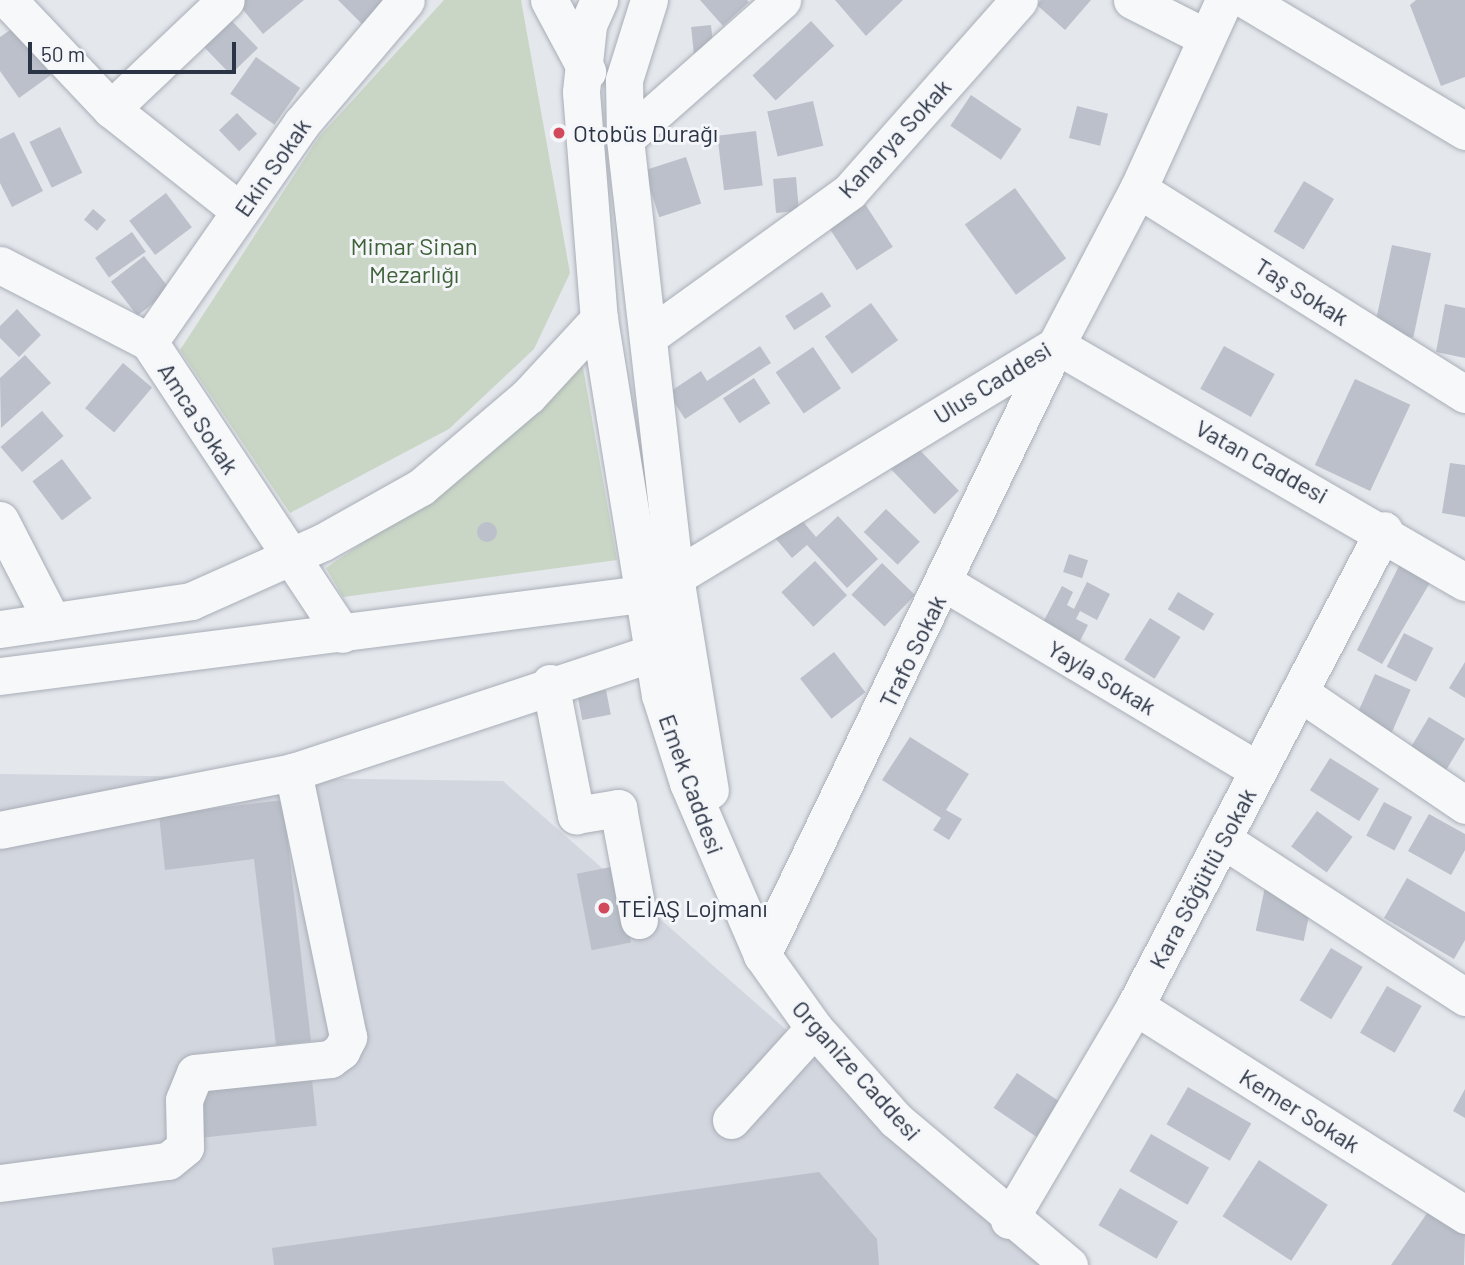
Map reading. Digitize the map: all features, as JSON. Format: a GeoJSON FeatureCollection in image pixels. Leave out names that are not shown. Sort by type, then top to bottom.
{"type":"FeatureCollection","features":[{"type":"Feature","properties":{"kind":"street"},"geometry":{"type":"LineString","coordinates":[[8,0],[111,109],[240,211]]}},
{"type":"Feature","properties":{"kind":"street"},"geometry":{"type":"LineString","coordinates":[[111,109],[226,0]]}},
{"type":"Feature","properties":{"kind":"street","name":"Ekin Sokak"},"geometry":{"type":"LineString","coordinates":[[149,342],[301,124],[406,0]]}},
{"type":"Feature","properties":{"kind":"street"},"geometry":{"type":"LineString","coordinates":[[549,0],[581,69],[624,80]]}},
{"type":"Feature","properties":{"kind":"street","name":"Emek Caddesi"},"geometry":{"type":"LineString","coordinates":[[599,0],[581,69],[599,319],[653,653],[672,733],[722,867]]}},
{"type":"Feature","properties":{"kind":"street","name":"Emek Caddesi"},"geometry":{"type":"LineString","coordinates":[[649,0],[624,80],[625,139],[652,334],[675,577],[722,867]]}},
{"type":"Feature","properties":{"kind":"street"},"geometry":{"type":"LineString","coordinates":[[625,139],[782,0]]}},
{"type":"Feature","properties":{"kind":"street","name":"Kanarya Sokak"},"geometry":{"type":"LineString","coordinates":[[652,334],[850,191],[1019,0]]}},
{"type":"Feature","properties":{"kind":"street"},"geometry":{"type":"LineString","coordinates":[[1132,0],[1205,37]]}},
{"type":"Feature","properties":{"kind":"street","name":"Ulus Caddesi"},"geometry":{"type":"LineString","coordinates":[[0,676],[642,594],[675,577],[1056,345],[1138,189],[1224,0]]}},
{"type":"Feature","properties":{"kind":"street"},"geometry":{"type":"LineString","coordinates":[[1246,0],[1465,131]]}},
{"type":"Feature","properties":{"kind":"street","name":"Taş Sokak"},"geometry":{"type":"LineString","coordinates":[[1138,189],[1465,394]]}},
{"type":"Feature","properties":{"kind":"street","name":"Amca Sokak"},"geometry":{"type":"LineString","coordinates":[[0,265],[149,342],[342,634]]}},
{"type":"Feature","properties":{"kind":"street"},"geometry":{"type":"LineString","coordinates":[[0,629],[191,601],[289,557],[421,487],[528,396],[599,319]]}},
{"type":"Feature","properties":{"kind":"street","name":"Vatan Caddesi"},"geometry":{"type":"LineString","coordinates":[[1056,345],[1384,530],[1465,582]]}},
{"type":"Feature","properties":{"kind":"street","name":"Trafo Sokak"},"geometry":{"type":"LineString","coordinates":[[762,955],[945,583],[1056,345]]}},
{"type":"Feature","properties":{"kind":"street"},"geometry":{"type":"LineString","coordinates":[[0,520],[52,621]]}},
{"type":"Feature","properties":{"kind":"street","name":"Kara Söğütlü Sokak"},"geometry":{"type":"LineString","coordinates":[[1009,1220],[1135,1006],[1384,530]]}},
{"type":"Feature","properties":{"kind":"street","name":"Yayla Sokak"},"geometry":{"type":"LineString","coordinates":[[945,583],[1258,770]]}},
{"type":"Feature","properties":{"kind":"street"},"geometry":{"type":"LineString","coordinates":[[0,830],[293,772],[550,683],[653,653]]}},
{"type":"Feature","properties":{"kind":"street"},"geometry":{"type":"LineString","coordinates":[[550,683],[576,815],[618,808],[639,920]]}},
{"type":"Feature","properties":{"kind":"street"},"geometry":{"type":"LineString","coordinates":[[1299,692],[1465,805]]}},
{"type":"Feature","properties":{"kind":"street"},"geometry":{"type":"LineString","coordinates":[[0,1183],[168,1161],[185,1147],[184,1100],[195,1073],[330,1059],[341,1051],[348,1037],[293,772]]}},
{"type":"Feature","properties":{"kind":"street"},"geometry":{"type":"LineString","coordinates":[[1222,839],[1465,997]]}},
{"type":"Feature","properties":{"kind":"street","name":"Organize Caddesi"},"geometry":{"type":"LineString","coordinates":[[722,867],[762,955],[814,1028],[895,1120],[1009,1220],[1069,1265]]}},
{"type":"Feature","properties":{"kind":"street","name":"Kemer Sokak"},"geometry":{"type":"LineString","coordinates":[[1135,1006],[1465,1215]]}},
{"type":"Feature","properties":{"kind":"street"},"geometry":{"type":"LineString","coordinates":[[732,1121],[814,1028]]}},
{"type":"Feature","properties":{"kind":"shaded area"},"geometry":{"type":"Polygon","coordinates":[[[0,774],[503,781],[1054,1265],[0,1265],[0,774]]]}},
{"type":"Feature","properties":{"kind":"green space","name":"Mimar Sinan Mezarlığı"},"geometry":{"type":"Polygon","coordinates":[[[444,0],[521,0],[570,273],[534,349],[449,429],[290,513],[180,350],[319,137],[444,0]]]}},
{"type":"Feature","properties":{"kind":"green space"},"geometry":{"type":"Polygon","coordinates":[[[582,362],[617,560],[343,597],[326,568],[476,464],[582,362]]]}},
{"type":"Feature","properties":{"kind":"building"},"geometry":{"type":"Polygon","coordinates":[[[235,0],[304,0],[263,34],[235,0]]]}},
{"type":"Feature","properties":{"kind":"building"},"geometry":{"type":"Polygon","coordinates":[[[338,0],[394,0],[366,28],[338,0]]]}},
{"type":"Feature","properties":{"kind":"building"},"geometry":{"type":"Polygon","coordinates":[[[700,0],[747,0],[749,2],[723,26],[700,0]]]}},
{"type":"Feature","properties":{"kind":"building"},"geometry":{"type":"Polygon","coordinates":[[[835,0],[903,0],[866,36],[835,0]]]}},
{"type":"Feature","properties":{"kind":"building"},"geometry":{"type":"Polygon","coordinates":[[[1041,0],[1091,0],[1065,30],[1037,5],[1041,0]]]}},
{"type":"Feature","properties":{"kind":"building"},"geometry":{"type":"Polygon","coordinates":[[[1416,0],[1465,0],[1465,77],[1441,86],[1410,5],[1416,0]]]}},
{"type":"Feature","properties":{"kind":"building"},"geometry":{"type":"Polygon","coordinates":[[[226,15],[258,48],[231,74],[199,41],[226,15]]]}},
{"type":"Feature","properties":{"kind":"building"},"geometry":{"type":"Polygon","coordinates":[[[811,21],[834,46],[776,100],[752,76],[811,21]]]}},
{"type":"Feature","properties":{"kind":"building"},"geometry":{"type":"Polygon","coordinates":[[[711,25],[714,52],[694,54],[691,27],[711,25]]]}},
{"type":"Feature","properties":{"kind":"building"},"geometry":{"type":"Polygon","coordinates":[[[16,26],[51,75],[19,98],[0,71],[0,37],[16,26]]]}},
{"type":"Feature","properties":{"kind":"building"},"geometry":{"type":"Polygon","coordinates":[[[256,57],[300,88],[274,125],[230,94],[256,57]]]}},
{"type":"Feature","properties":{"kind":"building"},"geometry":{"type":"Polygon","coordinates":[[[971,95],[1022,129],[1001,160],[950,126],[971,95]]]}},
{"type":"Feature","properties":{"kind":"building"},"geometry":{"type":"Polygon","coordinates":[[[813,101],[823,146],[778,156],[767,112],[813,101]]]}},
{"type":"Feature","properties":{"kind":"building"},"geometry":{"type":"Polygon","coordinates":[[[1077,106],[1108,114],[1100,146],[1069,138],[1077,106]]]}},
{"type":"Feature","properties":{"kind":"building"},"geometry":{"type":"Polygon","coordinates":[[[237,113],[257,134],[239,151],[219,130],[237,113]]]}},
{"type":"Feature","properties":{"kind":"building"},"geometry":{"type":"Polygon","coordinates":[[[60,127],[82,173],[52,188],[29,142],[60,127]]]}},
{"type":"Feature","properties":{"kind":"building"},"geometry":{"type":"Polygon","coordinates":[[[756,131],[763,186],[724,190],[717,136],[756,131]]]}},
{"type":"Feature","properties":{"kind":"building"},"geometry":{"type":"Polygon","coordinates":[[[14,132],[43,191],[12,207],[0,183],[0,139],[14,132]]]}},
{"type":"Feature","properties":{"kind":"building"},"geometry":{"type":"Polygon","coordinates":[[[686,157],[701,204],[659,217],[644,171],[686,157]]]}},
{"type":"Feature","properties":{"kind":"building"},"geometry":{"type":"Polygon","coordinates":[[[796,177],[799,211],[776,213],[773,179],[796,177]]]}},
{"type":"Feature","properties":{"kind":"building"},"geometry":{"type":"Polygon","coordinates":[[[1304,181],[1334,199],[1304,250],[1274,232],[1304,181]]]}},
{"type":"Feature","properties":{"kind":"building"},"geometry":{"type":"Polygon","coordinates":[[[1015,188],[1066,258],[1016,295],[965,224],[1015,188]]]}},
{"type":"Feature","properties":{"kind":"building"},"geometry":{"type":"Polygon","coordinates":[[[166,193],[192,227],[155,255],[129,221],[166,193]]]}},
{"type":"Feature","properties":{"kind":"building"},"geometry":{"type":"Polygon","coordinates":[[[865,204],[893,247],[857,270],[829,227],[865,204]]]}},
{"type":"Feature","properties":{"kind":"building"},"geometry":{"type":"Polygon","coordinates":[[[93,209],[106,220],[97,231],[84,220],[93,209]]]}},
{"type":"Feature","properties":{"kind":"building"},"geometry":{"type":"Polygon","coordinates":[[[132,232],[146,252],[109,277],[95,258],[132,232]]]}},
{"type":"Feature","properties":{"kind":"building"},"geometry":{"type":"Polygon","coordinates":[[[1392,245],[1431,253],[1413,337],[1374,329],[1392,245]]]}},
{"type":"Feature","properties":{"kind":"building"},"geometry":{"type":"Polygon","coordinates":[[[144,256],[170,290],[137,316],[111,282],[144,256]]]}},
{"type":"Feature","properties":{"kind":"building"},"geometry":{"type":"Polygon","coordinates":[[[822,292],[831,306],[794,330],[785,316],[822,292]]]}},
{"type":"Feature","properties":{"kind":"building"},"geometry":{"type":"Polygon","coordinates":[[[871,303],[898,340],[852,374],[825,337],[871,303]]]}},
{"type":"Feature","properties":{"kind":"building"},"geometry":{"type":"Polygon","coordinates":[[[1445,304],[1465,308],[1465,358],[1436,352],[1445,304]]]}},
{"type":"Feature","properties":{"kind":"building"},"geometry":{"type":"Polygon","coordinates":[[[17,309],[41,335],[19,357],[0,338],[0,326],[17,309]]]}},
{"type":"Feature","properties":{"kind":"building"},"geometry":{"type":"Polygon","coordinates":[[[760,346],[771,363],[685,419],[668,393],[701,371],[707,381],[760,346]]]}},
{"type":"Feature","properties":{"kind":"building"},"geometry":{"type":"Polygon","coordinates":[[[1224,346],[1275,374],[1251,417],[1200,389],[1224,346]]]}},
{"type":"Feature","properties":{"kind":"building"},"geometry":{"type":"Polygon","coordinates":[[[813,347],[841,388],[804,414],[776,372],[813,347]]]}},
{"type":"Feature","properties":{"kind":"building"},"geometry":{"type":"Polygon","coordinates":[[[25,355],[51,383],[1,428],[0,378],[25,355]]]}},
{"type":"Feature","properties":{"kind":"building"},"geometry":{"type":"Polygon","coordinates":[[[123,363],[152,387],[114,433],[85,408],[123,363]]]}},
{"type":"Feature","properties":{"kind":"building"},"geometry":{"type":"Polygon","coordinates":[[[754,378],[770,403],[739,423],[723,398],[754,378]]]}},
{"type":"Feature","properties":{"kind":"building"},"geometry":{"type":"Polygon","coordinates":[[[1355,379],[1410,405],[1370,491],[1315,465],[1355,379]]]}},
{"type":"Feature","properties":{"kind":"building"},"geometry":{"type":"Polygon","coordinates":[[[42,411],[64,436],[22,472],[0,447],[42,411]]]}},
{"type":"Feature","properties":{"kind":"building"},"geometry":{"type":"Polygon","coordinates":[[[911,441],[959,491],[934,514],[887,465],[911,441]]]}},
{"type":"Feature","properties":{"kind":"building"},"geometry":{"type":"Polygon","coordinates":[[[62,459],[91,498],[62,520],[32,481],[62,459]]]}},
{"type":"Feature","properties":{"kind":"building"},"geometry":{"type":"Polygon","coordinates":[[[1450,463],[1465,465],[1465,517],[1442,513],[1450,463]]]}},
{"type":"Feature","properties":{"kind":"building"},"geometry":{"type":"Polygon","coordinates":[[[886,509],[920,542],[898,565],[864,532],[886,509]]]}},
{"type":"Feature","properties":{"kind":"building"},"geometry":{"type":"Polygon","coordinates":[[[795,512],[816,537],[838,516],[878,559],[847,588],[807,545],[792,558],[771,533],[795,512]]]}},
{"type":"Feature","properties":{"kind":"building"},"geometry":{"type":"Polygon","coordinates":[[[487,522],[494,525],[497,532],[494,539],[487,542],[480,539],[477,532],[480,525],[487,522]]]}},
{"type":"Feature","properties":{"kind":"building"},"geometry":{"type":"Polygon","coordinates":[[[1069,554],[1088,560],[1082,578],[1063,572],[1069,554]]]}},
{"type":"Feature","properties":{"kind":"building"},"geometry":{"type":"Polygon","coordinates":[[[815,561],[847,595],[813,627],[781,592],[815,561]]]}},
{"type":"Feature","properties":{"kind":"building"},"geometry":{"type":"Polygon","coordinates":[[[882,563],[915,595],[885,627],[851,595],[882,563]]]}},
{"type":"Feature","properties":{"kind":"building"},"geometry":{"type":"Polygon","coordinates":[[[1400,564],[1431,581],[1382,664],[1357,650],[1400,564]]]}},
{"type":"Feature","properties":{"kind":"building"},"geometry":{"type":"Polygon","coordinates":[[[1087,582],[1110,594],[1097,620],[1080,611],[1076,619],[1088,625],[1077,647],[1040,628],[1062,586],[1073,592],[1067,605],[1074,609],[1087,582]]]}},
{"type":"Feature","properties":{"kind":"building"},"geometry":{"type":"Polygon","coordinates":[[[1178,592],[1214,614],[1204,631],[1168,609],[1178,592]]]}},
{"type":"Feature","properties":{"kind":"building"},"geometry":{"type":"Polygon","coordinates":[[[1150,618],[1181,637],[1155,679],[1124,660],[1150,618]]]}},
{"type":"Feature","properties":{"kind":"building"},"geometry":{"type":"Polygon","coordinates":[[[1404,633],[1433,648],[1416,682],[1387,667],[1404,633]]]}},
{"type":"Feature","properties":{"kind":"building"},"geometry":{"type":"Polygon","coordinates":[[[834,652],[865,692],[832,719],[800,678],[834,652]]]}},
{"type":"Feature","properties":{"kind":"building"},"geometry":{"type":"Polygon","coordinates":[[[1465,662],[1465,698],[1449,688],[1465,662]]]}},
{"type":"Feature","properties":{"kind":"building"},"geometry":{"type":"Polygon","coordinates":[[[1375,674],[1411,690],[1391,735],[1355,719],[1375,674]]]}},
{"type":"Feature","properties":{"kind":"building"},"geometry":{"type":"Polygon","coordinates":[[[606,690],[611,715],[582,720],[578,696],[606,690]]]}},
{"type":"Feature","properties":{"kind":"building"},"geometry":{"type":"Polygon","coordinates":[[[1429,717],[1465,739],[1441,779],[1405,757],[1429,717]]]}},
{"type":"Feature","properties":{"kind":"building"},"geometry":{"type":"Polygon","coordinates":[[[910,737],[969,774],[946,810],[962,819],[949,840],[933,830],[941,818],[882,780],[910,737]]]}},
{"type":"Feature","properties":{"kind":"building"},"geometry":{"type":"Polygon","coordinates":[[[1330,758],[1379,789],[1359,821],[1310,790],[1330,758]]]}},
{"type":"Feature","properties":{"kind":"building"},"geometry":{"type":"Polygon","coordinates":[[[283,800],[311,1041],[276,1045],[254,859],[165,870],[159,815],[283,800]]]}},
{"type":"Feature","properties":{"kind":"building"},"geometry":{"type":"Polygon","coordinates":[[[1384,802],[1412,817],[1394,851],[1366,836],[1384,802]]]}},
{"type":"Feature","properties":{"kind":"building"},"geometry":{"type":"Polygon","coordinates":[[[1317,811],[1353,837],[1327,872],[1291,847],[1317,811]]]}},
{"type":"Feature","properties":{"kind":"building"},"geometry":{"type":"Polygon","coordinates":[[[1429,814],[1465,834],[1465,850],[1451,875],[1408,851],[1429,814]]]}},
{"type":"Feature","properties":{"kind":"building","name":"TEİAŞ Lojmanı"},"geometry":{"type":"Polygon","coordinates":[[[616,866],[631,943],[592,950],[577,874],[616,866]]]}},
{"type":"Feature","properties":{"kind":"building"},"geometry":{"type":"Polygon","coordinates":[[[1268,873],[1316,883],[1304,941],[1256,931],[1268,873]]]}},
{"type":"Feature","properties":{"kind":"building"},"geometry":{"type":"Polygon","coordinates":[[[1407,878],[1465,912],[1465,940],[1454,959],[1384,918],[1407,878]]]}},
{"type":"Feature","properties":{"kind":"building"},"geometry":{"type":"Polygon","coordinates":[[[1331,948],[1363,967],[1331,1019],[1300,1000],[1331,948]]]}},
{"type":"Feature","properties":{"kind":"building"},"geometry":{"type":"Polygon","coordinates":[[[1387,986],[1422,1006],[1395,1053],[1360,1033],[1387,986]]]}},
{"type":"Feature","properties":{"kind":"building"},"geometry":{"type":"Polygon","coordinates":[[[311,1070],[317,1126],[203,1138],[198,1082],[311,1070]]]}},
{"type":"Feature","properties":{"kind":"building"},"geometry":{"type":"Polygon","coordinates":[[[1017,1073],[1060,1102],[1037,1137],[994,1108],[1017,1073]]]}},
{"type":"Feature","properties":{"kind":"building"},"geometry":{"type":"Polygon","coordinates":[[[1188,1087],[1251,1124],[1230,1161],[1166,1124],[1188,1087]]]}},
{"type":"Feature","properties":{"kind":"building"},"geometry":{"type":"Polygon","coordinates":[[[1465,1089],[1465,1118],[1453,1111],[1465,1089]]]}},
{"type":"Feature","properties":{"kind":"building"},"geometry":{"type":"Polygon","coordinates":[[[1151,1134],[1209,1168],[1188,1205],[1130,1171],[1151,1134]]]}},
{"type":"Feature","properties":{"kind":"building"},"geometry":{"type":"Polygon","coordinates":[[[1259,1160],[1328,1205],[1291,1261],[1223,1216],[1259,1160]]]}},
{"type":"Feature","properties":{"kind":"building"},"geometry":{"type":"Polygon","coordinates":[[[819,1172],[877,1239],[879,1265],[274,1265],[272,1248],[819,1172]]]}},
{"type":"Feature","properties":{"kind":"building"},"geometry":{"type":"Polygon","coordinates":[[[1120,1188],[1178,1222],[1157,1259],[1098,1225],[1120,1188]]]}},
{"type":"Feature","properties":{"kind":"building"},"geometry":{"type":"Polygon","coordinates":[[[1430,1209],[1465,1233],[1464,1265],[1391,1265],[1430,1209]]]}},
{"type":"Feature","properties":{"kind":"place","name":"Otobüs Durağı"},"geometry":{"type":"Point","coordinates":[559,133]}},
{"type":"Feature","properties":{"kind":"place","name":"TEİAŞ Lojmanı"},"geometry":{"type":"Point","coordinates":[604,908]}}]}
